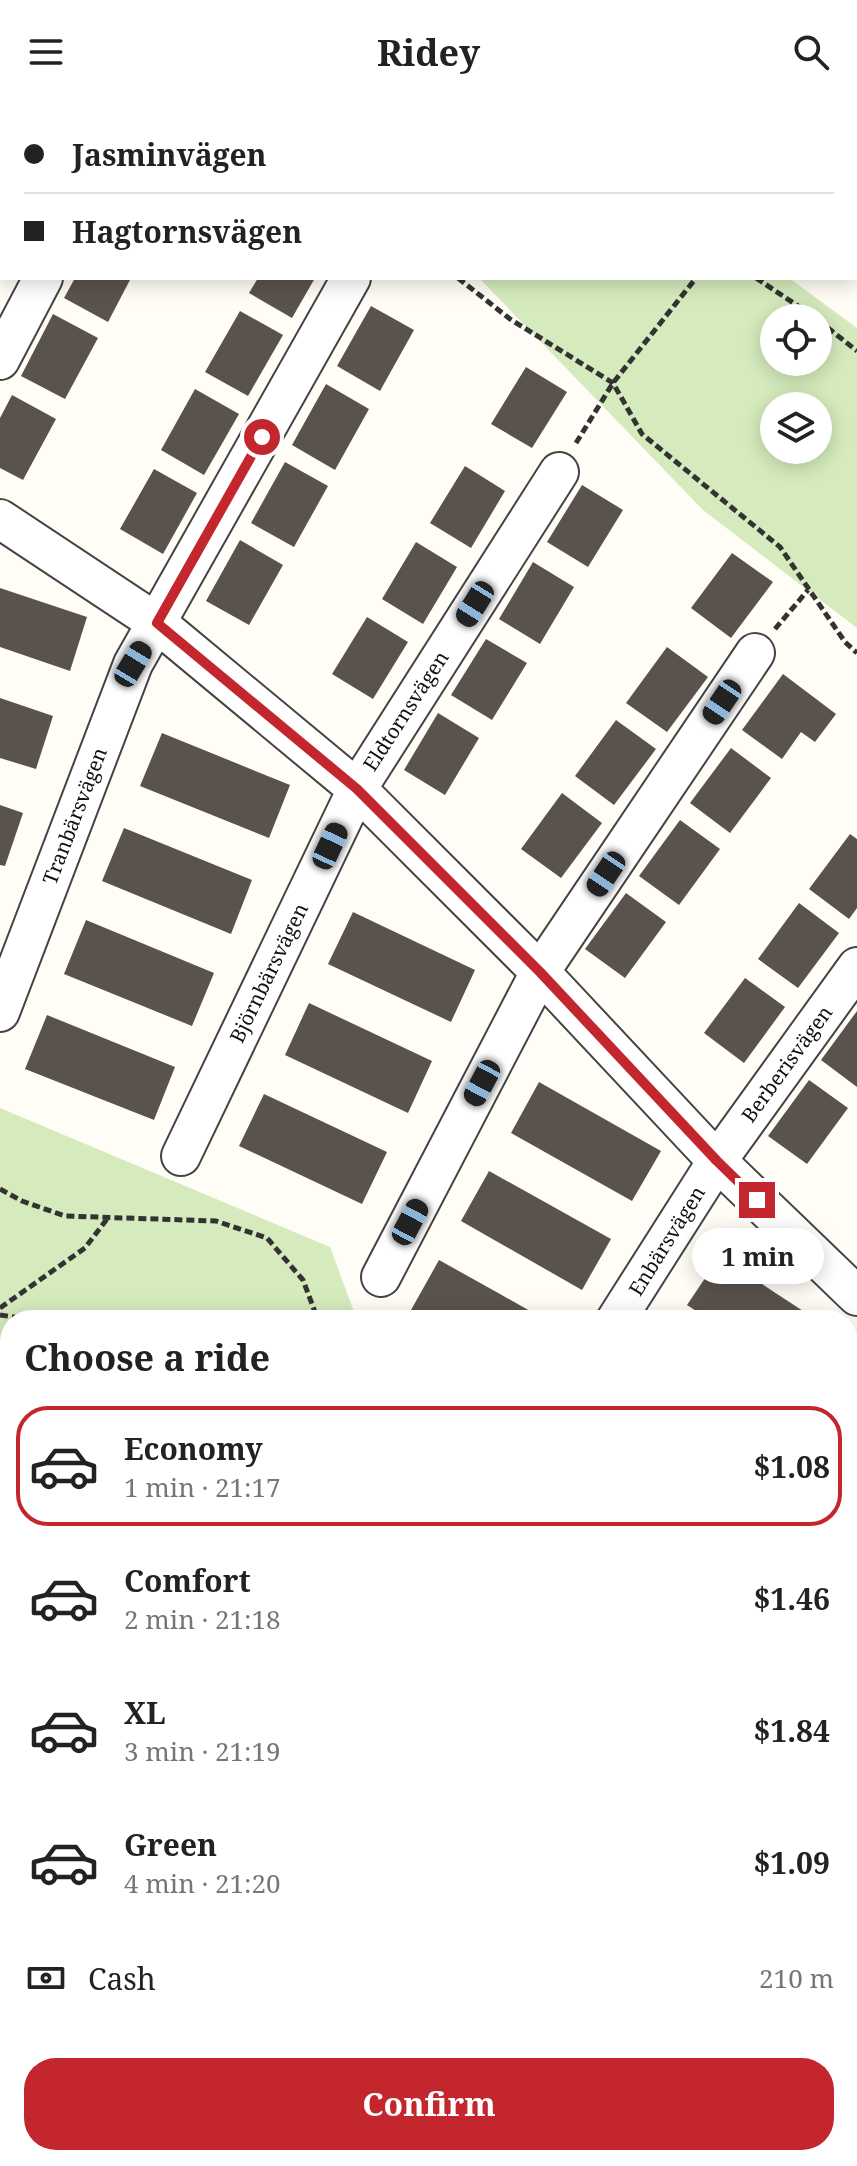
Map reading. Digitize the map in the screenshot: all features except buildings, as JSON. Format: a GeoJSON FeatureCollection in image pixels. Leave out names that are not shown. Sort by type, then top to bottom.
{"type":"FeatureCollection","features":[{"type":"Feature","properties":{"kind":"street"},"geometry":{"type":"LineString","coordinates":[[0,360],[42,280]]}},
{"type":"Feature","properties":{"kind":"street","name":"Tranbärsvägen"},"geometry":{"type":"LineString","coordinates":[[0,1012],[133,664],[350,280]]}},
{"type":"Feature","properties":{"kind":"street","name":"Eldtornsvägen"},"geometry":{"type":"LineString","coordinates":[[357,789],[559,472]]}},
{"type":"Feature","properties":{"kind":"street"},"geometry":{"type":"LineString","coordinates":[[0,519],[157,623],[357,789],[540,972],[717,1161],[857,1296]]}},
{"type":"Feature","properties":{"kind":"street"},"geometry":{"type":"LineString","coordinates":[[381,1277],[540,972],[755,653]]}},
{"type":"Feature","properties":{"kind":"street","name":"Björnbärsvägen"},"geometry":{"type":"LineString","coordinates":[[181,1156],[357,789]]}},
{"type":"Feature","properties":{"kind":"street","name":"Berberisvägen"},"geometry":{"type":"LineString","coordinates":[[717,1161],[857,967]]}},
{"type":"Feature","properties":{"kind":"street","name":"Enbärsvägen"},"geometry":{"type":"LineString","coordinates":[[622,1310],[717,1161]]}},
{"type":"Feature","properties":{"kind":"path"},"geometry":{"type":"LineString","coordinates":[[461,280],[510,319],[613,383],[642,434],[780,547],[845,642],[857,653]]}},
{"type":"Feature","properties":{"kind":"path"},"geometry":{"type":"LineString","coordinates":[[559,472],[613,383],[694,280]]}},
{"type":"Feature","properties":{"kind":"path"},"geometry":{"type":"LineString","coordinates":[[759,280],[795,304]]}},
{"type":"Feature","properties":{"kind":"path"},"geometry":{"type":"LineString","coordinates":[[832,331],[857,351]]}},
{"type":"Feature","properties":{"kind":"path"},"geometry":{"type":"LineString","coordinates":[[755,653],[808,590]]}},
{"type":"Feature","properties":{"kind":"path"},"geometry":{"type":"LineString","coordinates":[[0,1189],[22,1201],[65,1216],[216,1221],[267,1238],[303,1280],[314,1310]]}},
{"type":"Feature","properties":{"kind":"path"},"geometry":{"type":"LineString","coordinates":[[0,1308],[85,1248],[108,1219]]}},
{"type":"Feature","properties":{"kind":"green space"},"geometry":{"type":"Polygon","coordinates":[[[481,280],[792,280],[824,304],[760,304],[760,376],[832,376],[832,310],[857,328],[857,628],[703,510],[481,280]]]}},
{"type":"Feature","properties":{"kind":"green space"},"geometry":{"type":"Polygon","coordinates":[[[0,1108],[330,1247],[353,1310],[0,1310],[0,1108]]]}},
{"type":"Feature","properties":{"kind":"route"},"geometry":{"type":"LineString","coordinates":[[262,437],[157,623],[357,789],[540,972],[757,1200]]}}]}
